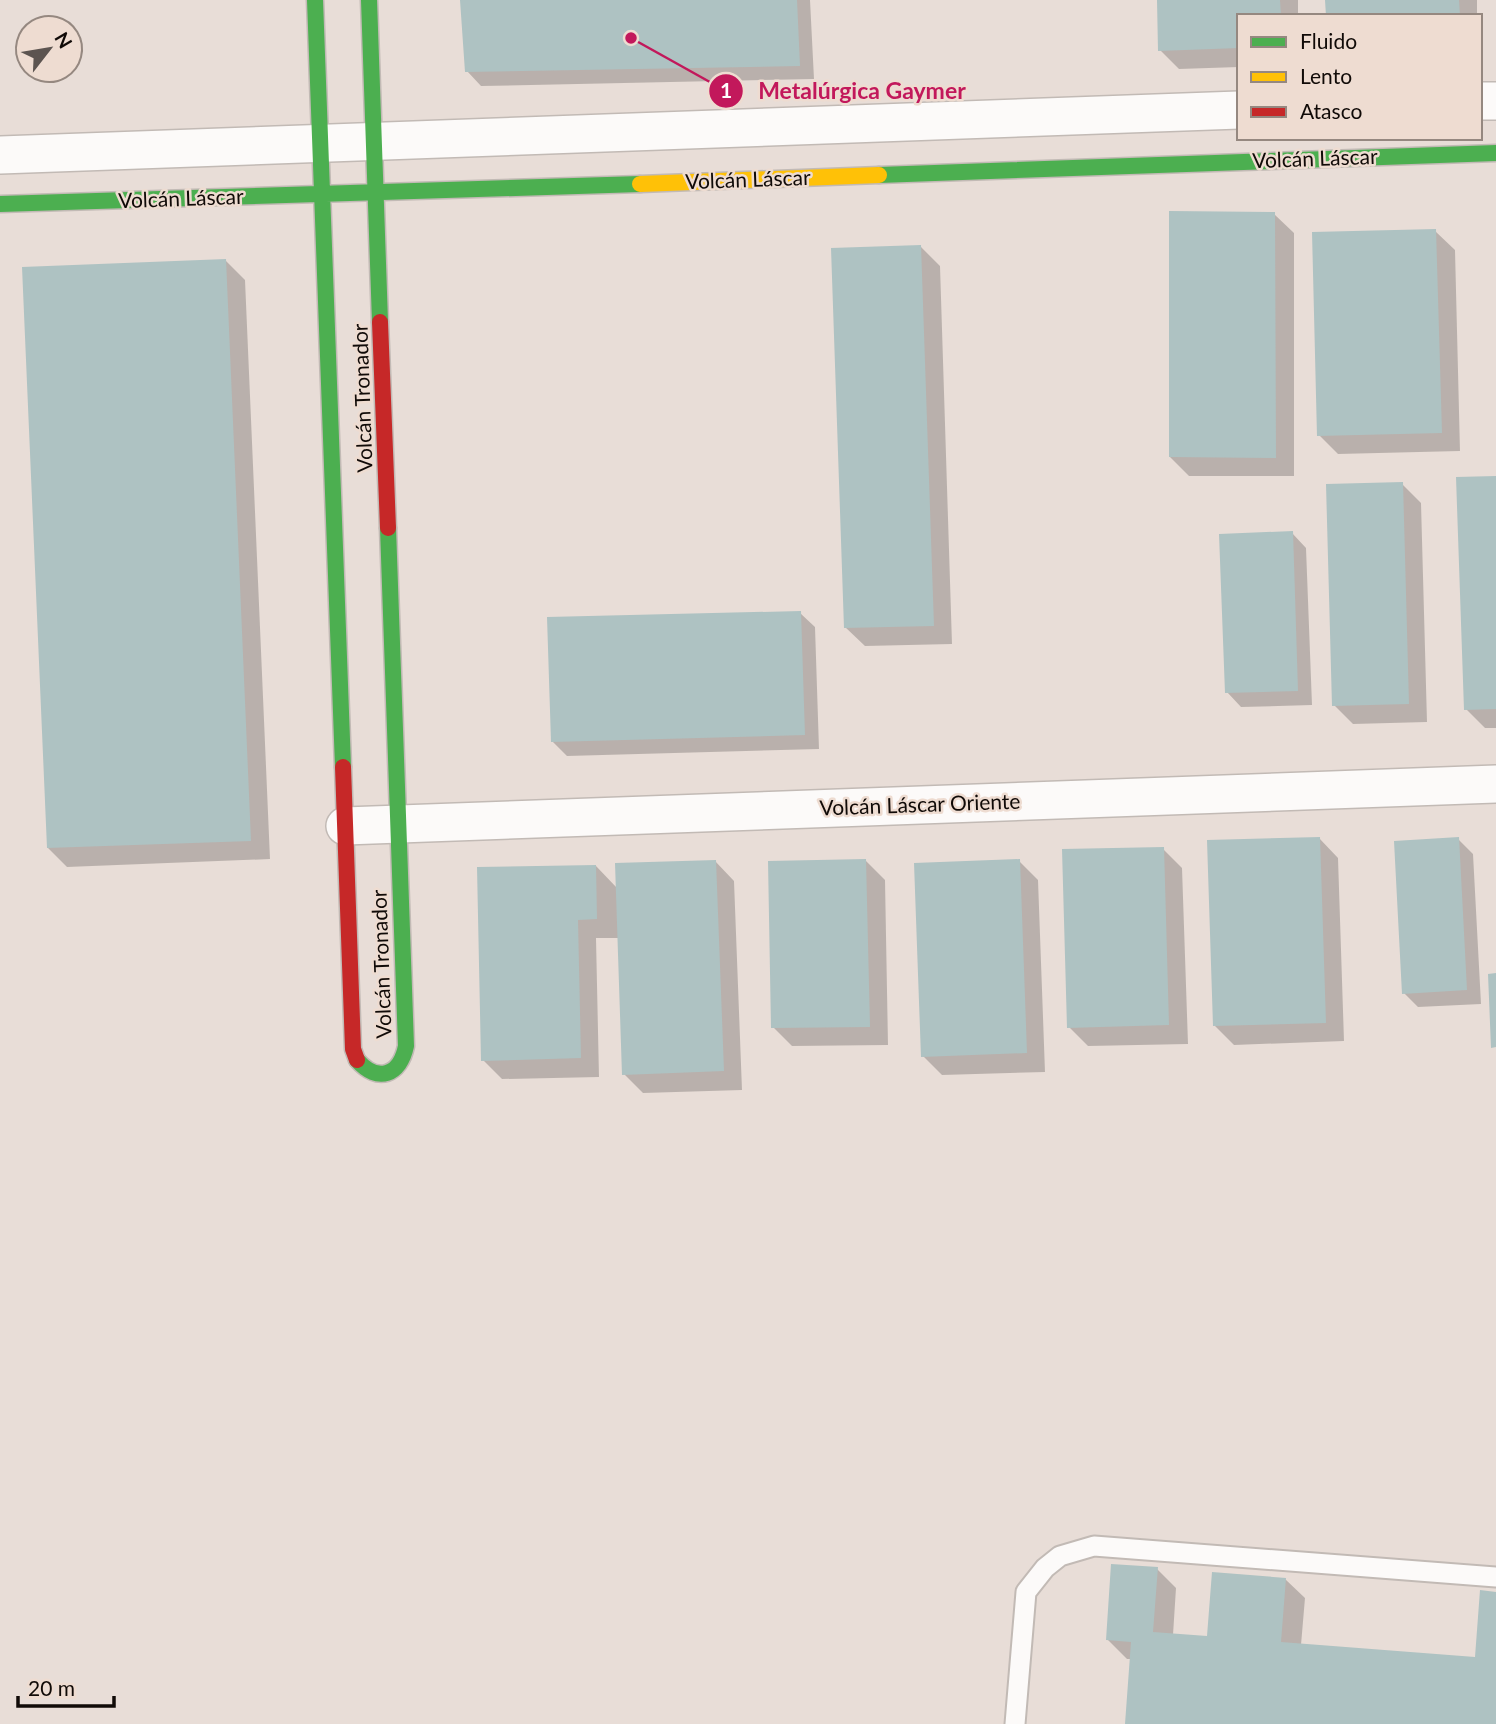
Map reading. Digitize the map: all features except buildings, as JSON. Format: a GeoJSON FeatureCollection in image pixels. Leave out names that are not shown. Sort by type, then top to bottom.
{"type":"FeatureCollection","features":[{"type":"Feature","properties":{"kind":"street","name":"Volcán Tronador"},"geometry":{"type":"LineString","coordinates":[[315,0],[353,1049],[355,1057],[365,1070],[381,1074],[397,1069],[406,1054],[407,1046],[369,0]]}},
{"type":"Feature","properties":{"kind":"street"},"geometry":{"type":"LineString","coordinates":[[0,155],[1237,110]]}},
{"type":"Feature","properties":{"kind":"street","name":"Volcán Láscar"},"geometry":{"type":"LineString","coordinates":[[0,204],[1496,153]]}},
{"type":"Feature","properties":{"kind":"street","name":"Volcán Láscar Oriente"},"geometry":{"type":"LineString","coordinates":[[345,826],[1496,784]]}},
{"type":"Feature","properties":{"kind":"lane"},"geometry":{"type":"LineString","coordinates":[[1015,1724],[1026,1592],[1045,1568],[1060,1556],[1078,1549],[1094,1546],[1496,1577]]}},
{"type":"Feature","properties":{"kind":"traffic: fast"},"geometry":{"type":"LineString","coordinates":[[315,0],[343,767]]}},
{"type":"Feature","properties":{"kind":"traffic: fast"},"geometry":{"type":"LineString","coordinates":[[369,0],[380,322]]}},
{"type":"Feature","properties":{"kind":"traffic: fast"},"geometry":{"type":"LineString","coordinates":[[879,175],[1496,153]]}},
{"type":"Feature","properties":{"kind":"traffic: fast"},"geometry":{"type":"LineString","coordinates":[[0,204],[640,184]]}},
{"type":"Feature","properties":{"kind":"traffic: fast"},"geometry":{"type":"LineString","coordinates":[[357,1060],[373,1072],[387,1073],[399,1064],[406,1046],[388,528]]}},
{"type":"Feature","properties":{"kind":"traffic: slow"},"geometry":{"type":"LineString","coordinates":[[640,184],[879,175]]}},
{"type":"Feature","properties":{"kind":"traffic: jam"},"geometry":{"type":"LineString","coordinates":[[380,322],[388,528]]}},
{"type":"Feature","properties":{"kind":"traffic: jam"},"geometry":{"type":"LineString","coordinates":[[343,767],[353,1049],[357,1060]]}},
{"type":"Feature","properties":{"kind":"place","name":"Metalúrgica Gaymer"},"geometry":{"type":"Point","coordinates":[631,38]}}]}
